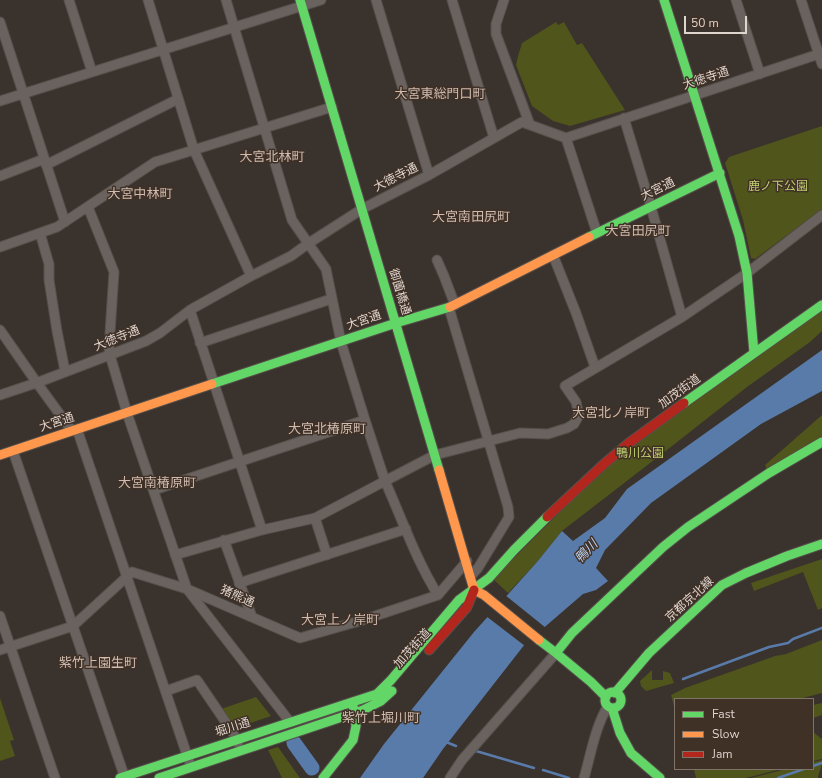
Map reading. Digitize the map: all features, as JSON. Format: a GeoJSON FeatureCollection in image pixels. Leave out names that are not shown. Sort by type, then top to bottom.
{"type":"FeatureCollection","features":[{"type":"Feature","properties":{"kind":"street"},"geometry":{"type":"LineString","coordinates":[[70,0],[92,72]]}},
{"type":"Feature","properties":{"kind":"street"},"geometry":{"type":"LineString","coordinates":[[148,0],[194,150],[250,276]]}},
{"type":"Feature","properties":{"kind":"street"},"geometry":{"type":"LineString","coordinates":[[226,0],[292,220],[326,269],[341,342],[385,481],[430,583],[438,596],[466,561]]}},
{"type":"Feature","properties":{"kind":"street"},"geometry":{"type":"LineString","coordinates":[[0,100],[163,50],[301,3],[321,0]]}},
{"type":"Feature","properties":{"kind":"street"},"geometry":{"type":"LineString","coordinates":[[376,0],[429,175]]}},
{"type":"Feature","properties":{"kind":"street"},"geometry":{"type":"LineString","coordinates":[[452,0],[494,138]]}},
{"type":"Feature","properties":{"kind":"street"},"geometry":{"type":"LineString","coordinates":[[504,0],[496,24],[496,34],[530,125]]}},
{"type":"Feature","properties":{"kind":"street"},"geometry":{"type":"LineString","coordinates":[[664,0],[739,236],[747,273],[754,353]]}},
{"type":"Feature","properties":{"kind":"street"},"geometry":{"type":"LineString","coordinates":[[736,0],[760,74]]}},
{"type":"Feature","properties":{"kind":"street"},"geometry":{"type":"LineString","coordinates":[[801,0],[820,54],[822,64]]}},
{"type":"Feature","properties":{"kind":"street","name":"御薗橋通"},"geometry":{"type":"LineString","coordinates":[[301,3],[474,590]]}},
{"type":"Feature","properties":{"kind":"street"},"geometry":{"type":"LineString","coordinates":[[0,24],[65,222]]}},
{"type":"Feature","properties":{"kind":"street","name":"大徳寺通"},"geometry":{"type":"LineString","coordinates":[[0,395],[37,383],[146,341],[160,333],[190,310],[250,276],[291,256],[308,243],[362,209],[429,175],[522,122],[566,138],[695,94],[820,54]]}},
{"type":"Feature","properties":{"kind":"street"},"geometry":{"type":"LineString","coordinates":[[0,176],[45,162],[178,99]]}},
{"type":"Feature","properties":{"kind":"street"},"geometry":{"type":"LineString","coordinates":[[0,247],[58,227],[155,162],[332,107]]}},
{"type":"Feature","properties":{"kind":"street"},"geometry":{"type":"LineString","coordinates":[[624,118],[652,207],[682,317]]}},
{"type":"Feature","properties":{"kind":"street"},"geometry":{"type":"LineString","coordinates":[[566,138],[597,233]]}},
{"type":"Feature","properties":{"kind":"street","name":"大宮通"},"geometry":{"type":"LineString","coordinates":[[0,455],[396,323],[452,306],[720,173]]}},
{"type":"Feature","properties":{"kind":"street"},"geometry":{"type":"LineString","coordinates":[[88,207],[114,272],[109,348],[110,355],[127,413],[187,589],[290,722]]}},
{"type":"Feature","properties":{"kind":"street"},"geometry":{"type":"LineString","coordinates":[[175,555],[224,540],[315,518],[435,455],[520,433],[548,434],[567,428],[574,424],[579,415],[576,402],[565,386],[682,317],[747,273],[822,215]]}},
{"type":"Feature","properties":{"kind":"street"},"geometry":{"type":"LineString","coordinates":[[40,233],[49,264],[49,280],[56,331],[65,371]]}},
{"type":"Feature","properties":{"kind":"street"},"geometry":{"type":"LineString","coordinates":[[553,255],[595,367]]}},
{"type":"Feature","properties":{"kind":"street"},"geometry":{"type":"LineString","coordinates":[[437,260],[444,276],[488,442],[508,507],[509,517],[478,568],[470,577]]}},
{"type":"Feature","properties":{"kind":"street"},"geometry":{"type":"LineString","coordinates":[[200,343],[331,299]]}},
{"type":"Feature","properties":{"kind":"street","name":"加茂街道"},"geometry":{"type":"LineString","coordinates":[[353,702],[376,694],[391,680],[459,600],[489,578],[547,517],[605,463],[629,443],[822,305]]}},
{"type":"Feature","properties":{"kind":"street"},"geometry":{"type":"LineString","coordinates":[[190,310],[262,530]]}},
{"type":"Feature","properties":{"kind":"street"},"geometry":{"type":"LineString","coordinates":[[0,330],[37,383],[75,430],[127,577],[191,767]]}},
{"type":"Feature","properties":{"kind":"street"},"geometry":{"type":"LineString","coordinates":[[154,490],[365,420]]}},
{"type":"Feature","properties":{"kind":"street"},"geometry":{"type":"LineString","coordinates":[[450,778],[462,760],[554,652],[572,633],[605,604],[629,579],[668,543],[688,527],[769,473],[822,442]]}},
{"type":"Feature","properties":{"kind":"street"},"geometry":{"type":"LineString","coordinates":[[13,451],[123,778]]}},
{"type":"Feature","properties":{"kind":"street"},"geometry":{"type":"LineString","coordinates":[[315,518],[327,555]]}},
{"type":"Feature","properties":{"kind":"street"},"geometry":{"type":"LineString","coordinates":[[239,583],[406,529]]}},
{"type":"Feature","properties":{"kind":"street"},"geometry":{"type":"LineString","coordinates":[[224,540],[252,617]]}},
{"type":"Feature","properties":{"kind":"street","name":"京都京北線"},"geometry":{"type":"LineString","coordinates":[[611,699],[649,653],[722,585],[787,556],[822,544]]}},
{"type":"Feature","properties":{"kind":"street","name":"猪熊通"},"geometry":{"type":"LineString","coordinates":[[127,577],[132,572],[187,589],[300,638],[438,596]]}},
{"type":"Feature","properties":{"kind":"street"},"geometry":{"type":"LineString","coordinates":[[0,650],[73,626],[127,577]]}},
{"type":"Feature","properties":{"kind":"street"},"geometry":{"type":"LineString","coordinates":[[474,590],[484,595],[611,699],[620,733],[631,753],[660,778]]}},
{"type":"Feature","properties":{"kind":"street","name":"加茂街道"},"geometry":{"type":"LineString","coordinates":[[356,713],[373,707],[385,698],[467,607],[474,590]]}},
{"type":"Feature","properties":{"kind":"street"},"geometry":{"type":"LineString","coordinates":[[0,616],[55,778]]}},
{"type":"Feature","properties":{"kind":"street"},"geometry":{"type":"LineString","coordinates":[[166,691],[197,680],[237,740],[241,750]]}},
{"type":"Feature","properties":{"kind":"street"},"geometry":{"type":"LineString","coordinates":[[584,778],[596,735],[611,699]]}},
{"type":"Feature","properties":{"kind":"street"},"geometry":{"type":"LineString","coordinates":[[323,778],[353,740],[356,734],[356,713],[353,702]]}},
{"type":"Feature","properties":{"kind":"street","name":"堀川通"},"geometry":{"type":"LineString","coordinates":[[123,778],[353,702]]}},
{"type":"Feature","properties":{"kind":"street"},"geometry":{"type":"LineString","coordinates":[[330,778],[360,735],[362,724],[356,713]]}},
{"type":"Feature","properties":{"kind":"street","name":"堀川通"},"geometry":{"type":"LineString","coordinates":[[159,778],[356,713]]}},
{"type":"Feature","properties":{"kind":"green space"},"geometry":{"type":"Polygon","coordinates":[[[556,22],[558,25],[564,22],[577,45],[582,43],[625,110],[570,126],[553,121],[532,106],[516,65],[518,56],[522,43],[556,22]]]}},
{"type":"Feature","properties":{"kind":"green space","name":"鹿ノ下公園"},"geometry":{"type":"Polygon","coordinates":[[[822,126],[822,209],[755,259],[751,258],[743,220],[725,163],[729,157],[822,126]]]}},
{"type":"Feature","properties":{"kind":"green space","name":"鴨川公園"},"geometry":{"type":"Polygon","coordinates":[[[822,309],[822,331],[810,342],[747,387],[562,531],[537,562],[508,593],[493,579],[608,464],[822,309]]]}},
{"type":"Feature","properties":{"kind":"green space"},"geometry":{"type":"Polygon","coordinates":[[[822,415],[822,437],[767,470],[765,465],[822,415]]]}},
{"type":"Feature","properties":{"kind":"green space"},"geometry":{"type":"Polygon","coordinates":[[[822,559],[822,608],[818,610],[803,572],[754,591],[751,583],[822,559]]]}},
{"type":"Feature","properties":{"kind":"green space"},"geometry":{"type":"Polygon","coordinates":[[[822,640],[822,693],[803,698],[674,698],[674,706],[671,695],[685,688],[775,656],[786,654],[822,640]]]}},
{"type":"Feature","properties":{"kind":"green space"},"geometry":{"type":"Polygon","coordinates":[[[652,670],[652,680],[663,680],[663,671],[670,673],[674,683],[646,691],[641,686],[640,681],[652,670]]]}},
{"type":"Feature","properties":{"kind":"green space"},"geometry":{"type":"Polygon","coordinates":[[[256,697],[271,716],[236,728],[221,709],[256,697]]]}},
{"type":"Feature","properties":{"kind":"green space"},"geometry":{"type":"Polygon","coordinates":[[[0,698],[14,740],[10,741],[15,756],[0,761],[0,698]]]}},
{"type":"Feature","properties":{"kind":"green space"},"geometry":{"type":"Polygon","coordinates":[[[822,703],[822,715],[814,718],[814,705],[822,703]]]}},
{"type":"Feature","properties":{"kind":"green space"},"geometry":{"type":"Polygon","coordinates":[[[814,733],[822,739],[822,759],[814,761],[814,733]]]}},
{"type":"Feature","properties":{"kind":"green space"},"geometry":{"type":"Polygon","coordinates":[[[278,747],[300,778],[282,778],[268,750],[278,747]]]}},
{"type":"Feature","properties":{"kind":"green space"},"geometry":{"type":"Polygon","coordinates":[[[822,760],[818,778],[751,778],[782,770],[814,770],[814,762],[822,760]]]}},
{"type":"Feature","properties":{"kind":"green space"},"geometry":{"type":"Polygon","coordinates":[[[694,770],[777,770],[746,778],[696,778],[694,770]]]}},
{"type":"Feature","properties":{"kind":"water","name":"鴨川"},"geometry":{"type":"Polygon","coordinates":[[[822,350],[822,391],[761,424],[651,503],[605,550],[596,568],[608,581],[596,590],[583,594],[525,644],[443,749],[423,778],[360,778],[384,744],[474,632],[537,562],[562,531],[573,541],[605,518],[627,489],[822,350]]]}},
{"type":"Feature","properties":{"kind":"pier"},"geometry":{"type":"Polygon","coordinates":[[[505,595],[546,628],[525,646],[486,616],[505,595]]]}},
{"type":"Feature","properties":{"kind":"waterway"},"geometry":{"type":"LineString","coordinates":[[683,679],[769,647],[788,643],[793,639],[822,628]]}},
{"type":"Feature","properties":{"kind":"waterway"},"geometry":{"type":"LineString","coordinates":[[446,742],[456,746]]}},
{"type":"Feature","properties":{"kind":"waterway"},"geometry":{"type":"LineString","coordinates":[[294,743],[312,768]]}},
{"type":"Feature","properties":{"kind":"waterway"},"geometry":{"type":"LineString","coordinates":[[476,751],[534,768]]}},
{"type":"Feature","properties":{"kind":"waterway"},"geometry":{"type":"LineString","coordinates":[[814,766],[822,763]]}},
{"type":"Feature","properties":{"kind":"waterway"},"geometry":{"type":"LineString","coordinates":[[543,770],[569,778]]}},
{"type":"Feature","properties":{"kind":"waterway"},"geometry":{"type":"LineString","coordinates":[[778,778],[801,770]]}},
{"type":"Feature","properties":{"kind":"traffic: fast"},"geometry":{"type":"LineString","coordinates":[[300,0],[439,470]]}},
{"type":"Feature","properties":{"kind":"traffic: fast"},"geometry":{"type":"LineString","coordinates":[[664,0],[739,236],[747,273],[754,353]]}},
{"type":"Feature","properties":{"kind":"traffic: fast"},"geometry":{"type":"LineString","coordinates":[[589,237],[720,173]]}},
{"type":"Feature","properties":{"kind":"traffic: fast"},"geometry":{"type":"LineString","coordinates":[[684,403],[822,305]]}},
{"type":"Feature","properties":{"kind":"traffic: fast"},"geometry":{"type":"LineString","coordinates":[[212,384],[396,323],[450,307]]}},
{"type":"Feature","properties":{"kind":"traffic: fast"},"geometry":{"type":"LineString","coordinates":[[539,640],[556,653],[572,633],[663,547],[688,527],[769,473],[822,442]]}},
{"type":"Feature","properties":{"kind":"traffic: fast"},"geometry":{"type":"LineString","coordinates":[[120,778],[377,694],[391,680],[459,600],[489,578],[547,517]]}},
{"type":"Feature","properties":{"kind":"traffic: fast"},"geometry":{"type":"LineString","coordinates":[[615,693],[649,653],[722,585],[787,556],[822,544]]}},
{"type":"Feature","properties":{"kind":"traffic: fast"},"geometry":{"type":"LineString","coordinates":[[556,653],[591,682],[606,697]]}},
{"type":"Feature","properties":{"kind":"traffic: fast"},"geometry":{"type":"LineString","coordinates":[[159,778],[363,710],[381,701],[392,691]]}},
{"type":"Feature","properties":{"kind":"traffic: fast"},"geometry":{"type":"LineString","coordinates":[[613,692],[619,694],[621,700],[619,706],[613,708],[607,706],[605,700],[607,694],[613,692]]}},
{"type":"Feature","properties":{"kind":"traffic: fast"},"geometry":{"type":"LineString","coordinates":[[323,778],[353,740],[356,726],[353,705]]}},
{"type":"Feature","properties":{"kind":"traffic: fast"},"geometry":{"type":"LineString","coordinates":[[612,708],[620,733],[631,753],[660,778]]}},
{"type":"Feature","properties":{"kind":"traffic: slow"},"geometry":{"type":"LineString","coordinates":[[450,307],[589,237]]}},
{"type":"Feature","properties":{"kind":"traffic: slow"},"geometry":{"type":"LineString","coordinates":[[0,455],[212,384]]}},
{"type":"Feature","properties":{"kind":"traffic: slow"},"geometry":{"type":"LineString","coordinates":[[439,470],[474,590],[484,595],[539,640]]}},
{"type":"Feature","properties":{"kind":"traffic: jam"},"geometry":{"type":"LineString","coordinates":[[547,517],[605,463],[629,443],[684,403]]}},
{"type":"Feature","properties":{"kind":"traffic: jam"},"geometry":{"type":"LineString","coordinates":[[429,650],[467,607],[474,590]]}},
{"type":"Feature","properties":{"kind":"district","name":"大宮東総門口町"},"geometry":{"type":"Point","coordinates":[440,95]}},
{"type":"Feature","properties":{"kind":"district","name":"大宮北林町"},"geometry":{"type":"Point","coordinates":[272,158]}},
{"type":"Feature","properties":{"kind":"district","name":"大宮中林町"},"geometry":{"type":"Point","coordinates":[140,195]}},
{"type":"Feature","properties":{"kind":"district","name":"大宮南田尻町"},"geometry":{"type":"Point","coordinates":[471,218]}},
{"type":"Feature","properties":{"kind":"district","name":"大宮田尻町"},"geometry":{"type":"Point","coordinates":[638,232]}},
{"type":"Feature","properties":{"kind":"district","name":"大宮北ノ岸町"},"geometry":{"type":"Point","coordinates":[611,414]}},
{"type":"Feature","properties":{"kind":"district","name":"大宮北椿原町"},"geometry":{"type":"Point","coordinates":[327,430]}},
{"type":"Feature","properties":{"kind":"district","name":"大宮南椿原町"},"geometry":{"type":"Point","coordinates":[157,484]}},
{"type":"Feature","properties":{"kind":"district","name":"大宮上ノ岸町"},"geometry":{"type":"Point","coordinates":[340,621]}},
{"type":"Feature","properties":{"kind":"district","name":"紫竹上園生町"},"geometry":{"type":"Point","coordinates":[98,664]}},
{"type":"Feature","properties":{"kind":"district","name":"紫竹上堀川町"},"geometry":{"type":"Point","coordinates":[381,719]}}]}
